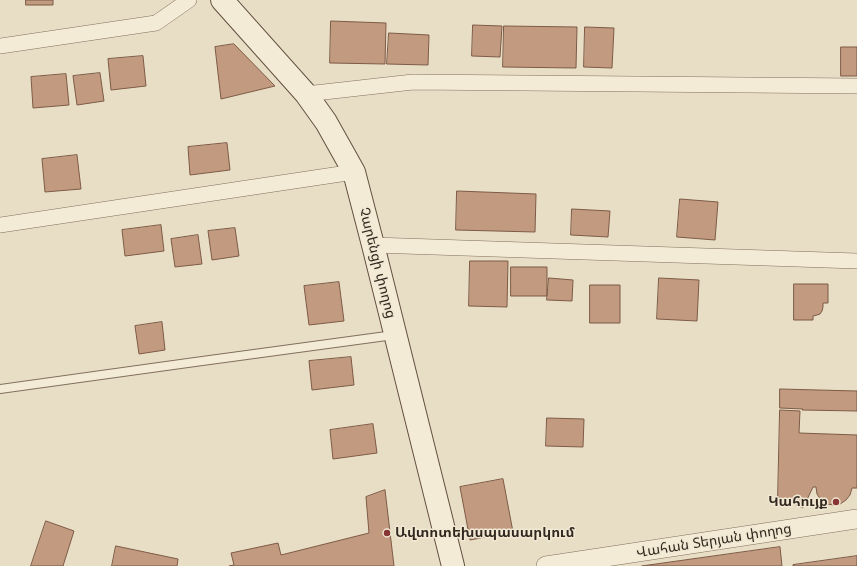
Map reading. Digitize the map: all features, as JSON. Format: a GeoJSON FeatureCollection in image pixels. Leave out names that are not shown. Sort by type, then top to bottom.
{"type":"FeatureCollection","features":[{"type":"Feature","properties":{"kind":"main road","name":"Չարենցի փողոց"},"geometry":{"type":"LineString","coordinates":[[222,0],[306,94],[326,122],[354,172],[374,245],[452,566]]}},
{"type":"Feature","properties":{"kind":"street"},"geometry":{"type":"LineString","coordinates":[[0,46],[156,23],[189,0]]}},
{"type":"Feature","properties":{"kind":"street"},"geometry":{"type":"LineString","coordinates":[[306,94],[412,82],[857,86]]}},
{"type":"Feature","properties":{"kind":"street"},"geometry":{"type":"LineString","coordinates":[[0,225],[354,172]]}},
{"type":"Feature","properties":{"kind":"street"},"geometry":{"type":"LineString","coordinates":[[374,245],[857,261]]}},
{"type":"Feature","properties":{"kind":"street","name":"Վահան Տերյան փողոց"},"geometry":{"type":"LineString","coordinates":[[546,566],[857,519]]}},
{"type":"Feature","properties":{"kind":"lane"},"geometry":{"type":"LineString","coordinates":[[0,389],[395,335]]}},
{"type":"Feature","properties":{"kind":"building"},"geometry":{"type":"Polygon","coordinates":[[[26,0],[53,0],[53,5],[26,5],[26,0]]]}},
{"type":"Feature","properties":{"kind":"building"},"geometry":{"type":"Polygon","coordinates":[[[331,21],[386,23],[385,64],[330,63],[331,21]]]}},
{"type":"Feature","properties":{"kind":"building"},"geometry":{"type":"Polygon","coordinates":[[[473,25],[502,26],[500,57],[472,56],[473,25]]]}},
{"type":"Feature","properties":{"kind":"building"},"geometry":{"type":"Polygon","coordinates":[[[504,26],[577,27],[576,68],[503,67],[504,26]]]}},
{"type":"Feature","properties":{"kind":"building"},"geometry":{"type":"Polygon","coordinates":[[[585,27],[614,28],[612,68],[584,67],[585,27]]]}},
{"type":"Feature","properties":{"kind":"building"},"geometry":{"type":"Polygon","coordinates":[[[389,33],[429,35],[428,65],[387,64],[389,33]]]}},
{"type":"Feature","properties":{"kind":"building"},"geometry":{"type":"Polygon","coordinates":[[[234,44],[275,86],[221,99],[215,47],[234,44]]]}},
{"type":"Feature","properties":{"kind":"building"},"geometry":{"type":"Polygon","coordinates":[[[841,47],[857,47],[857,76],[841,76],[841,47]]]}},
{"type":"Feature","properties":{"kind":"building"},"geometry":{"type":"Polygon","coordinates":[[[143,56],[146,86],[111,90],[108,59],[143,56]]]}},
{"type":"Feature","properties":{"kind":"building"},"geometry":{"type":"Polygon","coordinates":[[[100,73],[104,101],[77,105],[73,76],[100,73]]]}},
{"type":"Feature","properties":{"kind":"building"},"geometry":{"type":"Polygon","coordinates":[[[66,74],[69,105],[33,108],[31,77],[66,74]]]}},
{"type":"Feature","properties":{"kind":"building"},"geometry":{"type":"Polygon","coordinates":[[[227,143],[230,170],[190,175],[188,147],[227,143]]]}},
{"type":"Feature","properties":{"kind":"building"},"geometry":{"type":"Polygon","coordinates":[[[77,155],[81,189],[45,192],[42,159],[77,155]]]}},
{"type":"Feature","properties":{"kind":"building"},"geometry":{"type":"Polygon","coordinates":[[[457,191],[536,194],[535,232],[456,230],[457,191]]]}},
{"type":"Feature","properties":{"kind":"building"},"geometry":{"type":"Polygon","coordinates":[[[680,199],[718,202],[715,240],[677,237],[680,199]]]}},
{"type":"Feature","properties":{"kind":"building"},"geometry":{"type":"Polygon","coordinates":[[[572,209],[610,211],[608,237],[571,235],[572,209]]]}},
{"type":"Feature","properties":{"kind":"building"},"geometry":{"type":"Polygon","coordinates":[[[161,225],[164,251],[125,256],[122,230],[161,225]]]}},
{"type":"Feature","properties":{"kind":"building"},"geometry":{"type":"Polygon","coordinates":[[[235,228],[239,256],[212,260],[208,231],[235,228]]]}},
{"type":"Feature","properties":{"kind":"building"},"geometry":{"type":"Polygon","coordinates":[[[198,235],[202,264],[175,267],[171,239],[198,235]]]}},
{"type":"Feature","properties":{"kind":"building"},"geometry":{"type":"Polygon","coordinates":[[[470,261],[508,261],[507,307],[469,306],[470,261]]]}},
{"type":"Feature","properties":{"kind":"building"},"geometry":{"type":"Polygon","coordinates":[[[511,267],[547,267],[547,296],[511,296],[511,267]]]}},
{"type":"Feature","properties":{"kind":"building"},"geometry":{"type":"Polygon","coordinates":[[[549,278],[573,280],[572,301],[547,300],[549,278]]]}},
{"type":"Feature","properties":{"kind":"building"},"geometry":{"type":"Polygon","coordinates":[[[659,278],[699,280],[697,321],[657,319],[659,278]]]}},
{"type":"Feature","properties":{"kind":"building"},"geometry":{"type":"Polygon","coordinates":[[[339,282],[344,321],[309,325],[304,286],[339,282]]]}},
{"type":"Feature","properties":{"kind":"building"},"geometry":{"type":"Polygon","coordinates":[[[794,284],[828,284],[828,303],[823,303],[822,311],[820,314],[813,316],[813,320],[794,320],[794,284]]]}},
{"type":"Feature","properties":{"kind":"building"},"geometry":{"type":"Polygon","coordinates":[[[590,285],[620,285],[620,323],[590,323],[590,285]]]}},
{"type":"Feature","properties":{"kind":"building"},"geometry":{"type":"Polygon","coordinates":[[[162,322],[165,350],[139,354],[135,326],[162,322]]]}},
{"type":"Feature","properties":{"kind":"building"},"geometry":{"type":"Polygon","coordinates":[[[351,357],[354,385],[312,390],[309,361],[351,357]]]}},
{"type":"Feature","properties":{"kind":"building"},"geometry":{"type":"Polygon","coordinates":[[[780,389],[857,391],[857,411],[780,408],[780,389]]]}},
{"type":"Feature","properties":{"kind":"building"},"geometry":{"type":"Polygon","coordinates":[[[780,410],[800,411],[799,433],[857,435],[857,488],[852,488],[850,495],[846,500],[840,504],[827,504],[821,500],[817,494],[816,487],[813,487],[803,508],[778,497],[780,410]]]}},
{"type":"Feature","properties":{"kind":"building"},"geometry":{"type":"Polygon","coordinates":[[[547,418],[584,419],[583,447],[546,446],[547,418]]]}},
{"type":"Feature","properties":{"kind":"building"},"geometry":{"type":"Polygon","coordinates":[[[373,424],[377,453],[333,459],[330,430],[373,424]]]}},
{"type":"Feature","properties":{"kind":"building"},"geometry":{"type":"Polygon","coordinates":[[[503,479],[513,532],[470,540],[460,487],[503,479]]]}},
{"type":"Feature","properties":{"kind":"building"},"geometry":{"type":"Polygon","coordinates":[[[385,490],[394,566],[229,566],[234,565],[231,553],[278,543],[281,555],[369,533],[366,497],[385,490]]]}},
{"type":"Feature","properties":{"kind":"building"},"geometry":{"type":"Polygon","coordinates":[[[46,521],[74,531],[63,566],[31,566],[46,521]]]}},
{"type":"Feature","properties":{"kind":"building"},"geometry":{"type":"Polygon","coordinates":[[[116,546],[178,559],[177,566],[112,566],[116,546]]]}},
{"type":"Feature","properties":{"kind":"building"},"geometry":{"type":"Polygon","coordinates":[[[780,547],[782,566],[642,566],[780,547]]]}},
{"type":"Feature","properties":{"kind":"building"},"geometry":{"type":"Polygon","coordinates":[[[857,556],[857,566],[793,566],[793,565],[857,556]]]}},
{"type":"Feature","properties":{"kind":"place","name":"Կահույք"},"geometry":{"type":"Point","coordinates":[836,502]}},
{"type":"Feature","properties":{"kind":"place","name":"Ավտոտեխսպասարկում"},"geometry":{"type":"Point","coordinates":[387,533]}}]}
